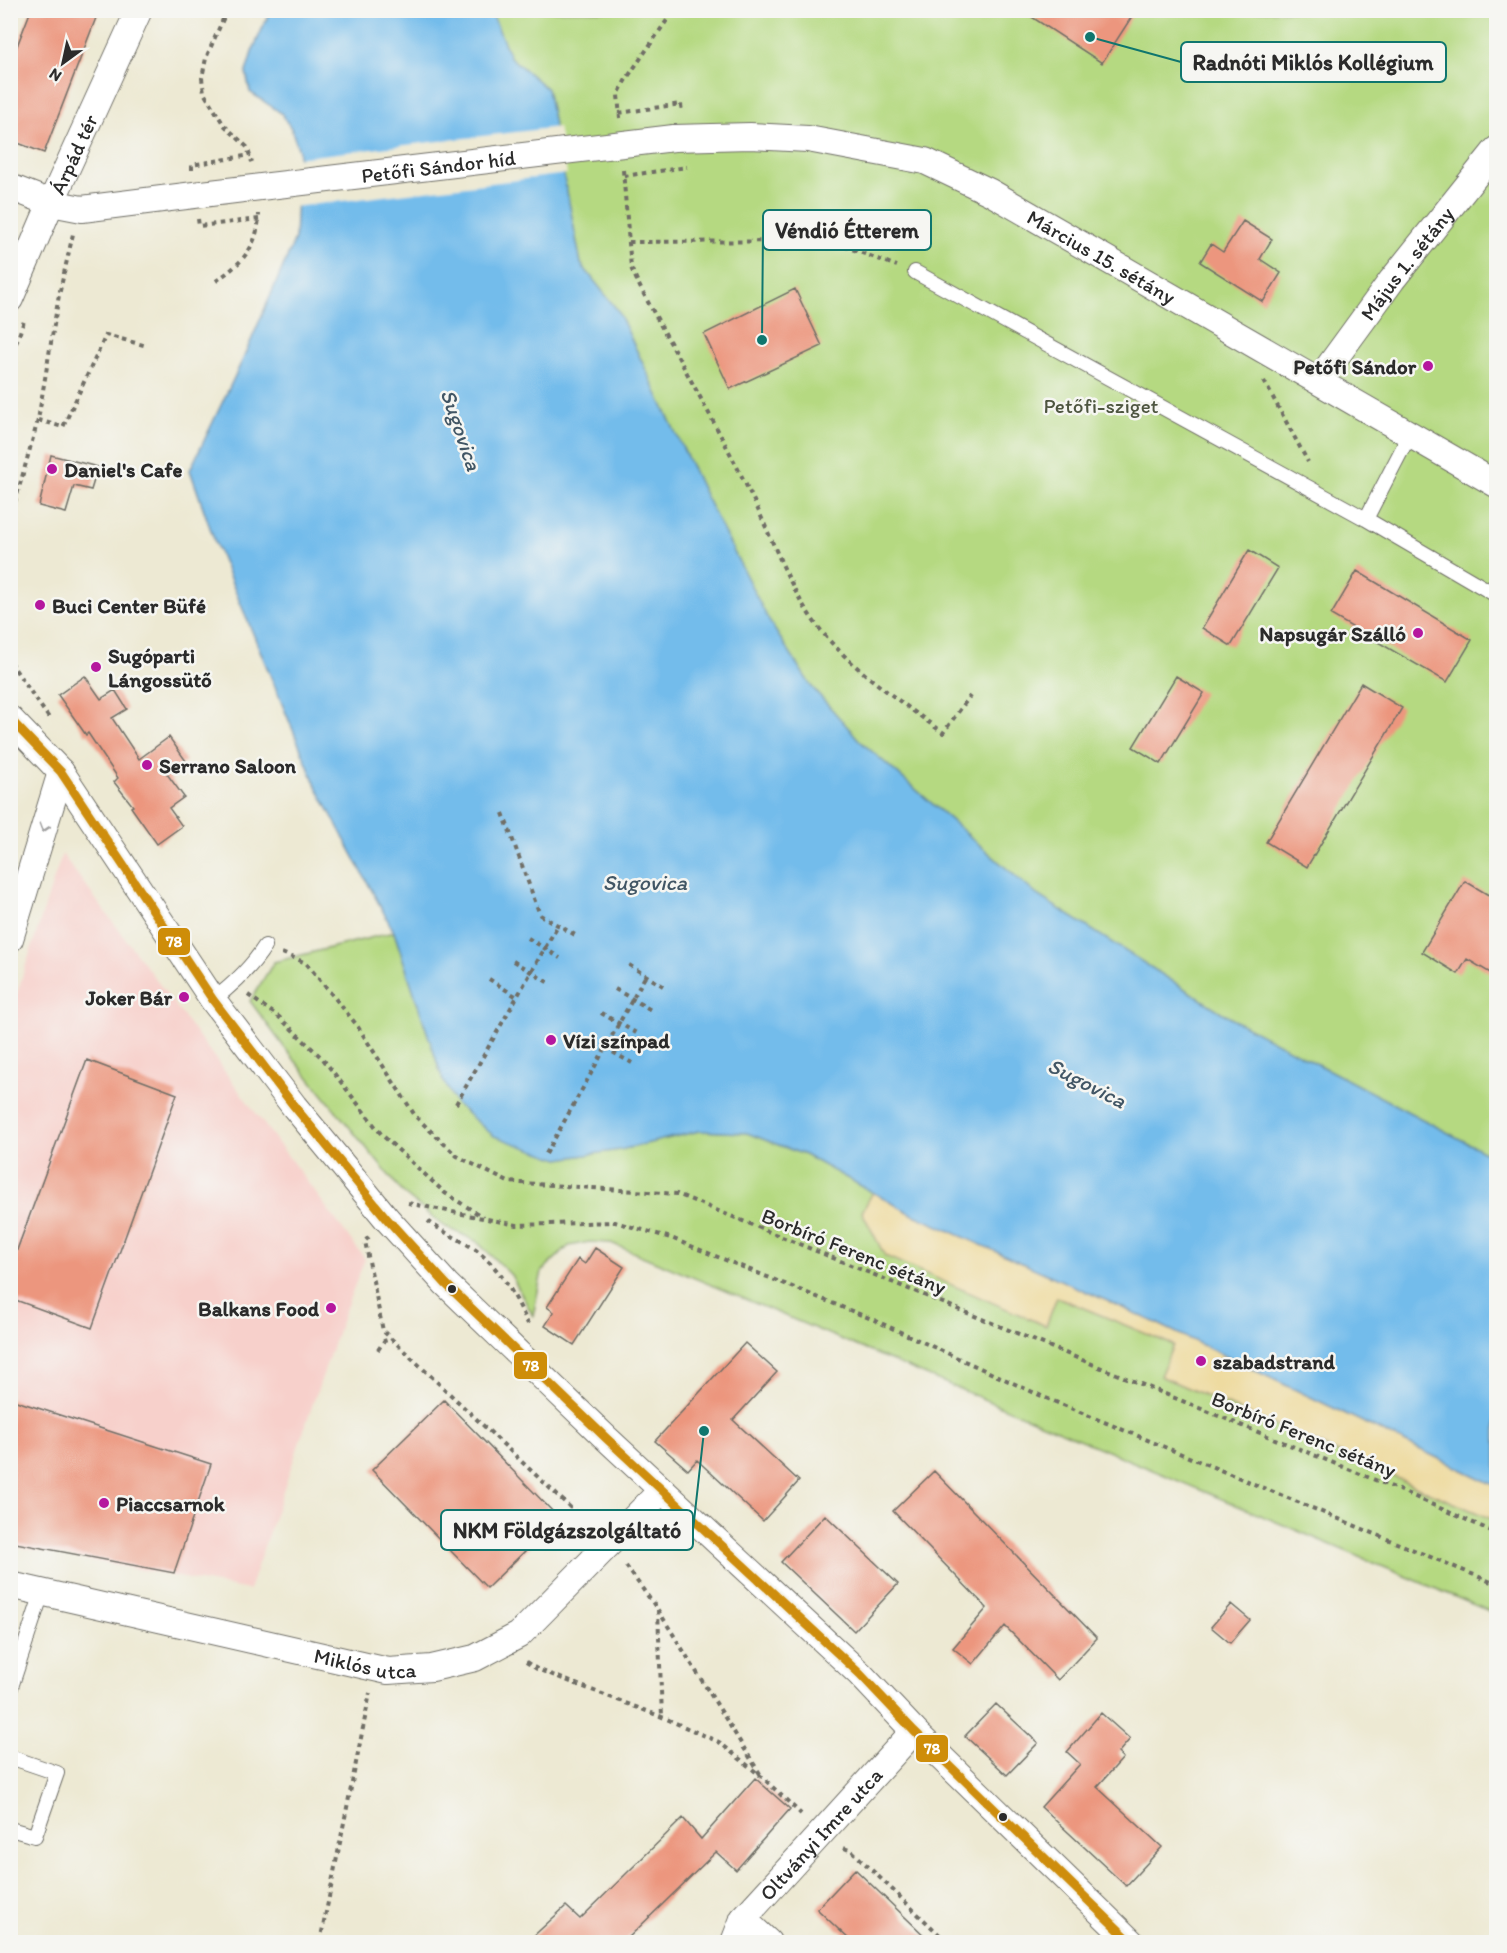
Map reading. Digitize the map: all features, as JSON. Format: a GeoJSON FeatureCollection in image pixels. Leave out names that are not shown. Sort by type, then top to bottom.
{"type":"FeatureCollection","features":[{"type":"Feature","properties":{"kind":"street","name":"Árpád tér"},"geometry":{"type":"LineString","coordinates":[[10,299],[139,10]]}},
{"type":"Feature","properties":{"kind":"street","name":"Március 15. sétány"},"geometry":{"type":"LineString","coordinates":[[674,138],[750,136],[808,139],[925,161],[990,192],[1497,484]]}},
{"type":"Feature","properties":{"kind":"street","name":"Petőfi Sándor híd"},"geometry":{"type":"LineString","coordinates":[[10,187],[51,203],[82,209],[674,138]]}},
{"type":"Feature","properties":{"kind":"street","name":"Május 1. sétány"},"geometry":{"type":"LineString","coordinates":[[1319,380],[1392,280],[1497,150]]}},
{"type":"Feature","properties":{"kind":"street"},"geometry":{"type":"LineString","coordinates":[[10,719],[61,772],[213,1000],[294,1106],[387,1219],[446,1284],[662,1490],[860,1674],[914,1731],[1131,1942]]}},
{"type":"Feature","properties":{"kind":"street"},"geometry":{"type":"LineString","coordinates":[[10,939],[61,772]]}},
{"type":"Feature","properties":{"kind":"street","name":"Miklós utca"},"geometry":{"type":"LineString","coordinates":[[10,1585],[388,1671],[432,1668],[475,1658],[519,1635],[662,1490]]}},
{"type":"Feature","properties":{"kind":"street","name":"Oltványi Imre utca"},"geometry":{"type":"LineString","coordinates":[[739,1931],[820,1833],[914,1731]]}},
{"type":"Feature","properties":{"kind":"street"},"geometry":{"type":"LineString","coordinates":[[739,1931],[768,1942]]}},
{"type":"Feature","properties":{"kind":"lane"},"geometry":{"type":"LineString","coordinates":[[915,272],[1366,519],[1497,595]]}},
{"type":"Feature","properties":{"kind":"lane"},"geometry":{"type":"LineString","coordinates":[[1366,519],[1410,434]]}},
{"type":"Feature","properties":{"kind":"lane"},"geometry":{"type":"LineString","coordinates":[[213,1000],[254,963],[265,946]]}},
{"type":"Feature","properties":{"kind":"lane"},"geometry":{"type":"LineString","coordinates":[[10,1690],[42,1593]]}},
{"type":"Feature","properties":{"kind":"lane"},"geometry":{"type":"LineString","coordinates":[[10,1757],[57,1773],[35,1836],[10,1829]]}},
{"type":"Feature","properties":{"kind":"path"},"geometry":{"type":"LineString","coordinates":[[228,10],[206,58],[202,78],[204,93],[224,125],[247,147],[253,166]]}},
{"type":"Feature","properties":{"kind":"path"},"geometry":{"type":"LineString","coordinates":[[620,123],[618,95],[625,81],[674,10]]}},
{"type":"Feature","properties":{"kind":"path"},"geometry":{"type":"LineString","coordinates":[[619,113],[681,104]]}},
{"type":"Feature","properties":{"kind":"path"},"geometry":{"type":"LineString","coordinates":[[192,165],[251,155]]}},
{"type":"Feature","properties":{"kind":"path"},"geometry":{"type":"LineString","coordinates":[[623,165],[632,268],[641,289],[753,498],[791,583],[813,620],[834,644],[866,673],[943,733],[970,696]]}},
{"type":"Feature","properties":{"kind":"path"},"geometry":{"type":"LineString","coordinates":[[624,176],[688,167]]}},
{"type":"Feature","properties":{"kind":"path"},"geometry":{"type":"LineString","coordinates":[[216,281],[238,266],[254,242],[259,219],[258,206]]}},
{"type":"Feature","properties":{"kind":"path"},"geometry":{"type":"LineString","coordinates":[[199,226],[259,219]]}},
{"type":"Feature","properties":{"kind":"path"},"geometry":{"type":"LineString","coordinates":[[629,242],[830,241],[915,272]]}},
{"type":"Feature","properties":{"kind":"path"},"geometry":{"type":"LineString","coordinates":[[10,520],[38,420],[69,244]]}},
{"type":"Feature","properties":{"kind":"path"},"geometry":{"type":"LineString","coordinates":[[38,420],[63,427],[106,335],[147,346]]}},
{"type":"Feature","properties":{"kind":"path"},"geometry":{"type":"LineString","coordinates":[[1260,375],[1328,499]]}},
{"type":"Feature","properties":{"kind":"path"},"geometry":{"type":"LineString","coordinates":[[503,813],[540,915],[577,936]]}},
{"type":"Feature","properties":{"kind":"path"},"geometry":{"type":"LineString","coordinates":[[456,1104],[558,925]]}},
{"type":"Feature","properties":{"kind":"path"},"geometry":{"type":"LineString","coordinates":[[528,938],[560,958]]}},
{"type":"Feature","properties":{"kind":"path","name":"Borbíró Ferenc sétány"},"geometry":{"type":"LineString","coordinates":[[265,946],[306,963],[356,1024],[416,1117],[457,1156],[508,1182],[676,1194],[1397,1489],[1497,1533]]}},
{"type":"Feature","properties":{"kind":"path"},"geometry":{"type":"LineString","coordinates":[[513,961],[549,982]]}},
{"type":"Feature","properties":{"kind":"path"},"geometry":{"type":"LineString","coordinates":[[629,965],[663,986]]}},
{"type":"Feature","properties":{"kind":"path"},"geometry":{"type":"LineString","coordinates":[[546,1154],[646,975]]}},
{"type":"Feature","properties":{"kind":"path"},"geometry":{"type":"LineString","coordinates":[[489,979],[517,997]]}},
{"type":"Feature","properties":{"kind":"path"},"geometry":{"type":"LineString","coordinates":[[233,984],[279,1017],[323,1059],[382,1134],[445,1193],[486,1219]]}},
{"type":"Feature","properties":{"kind":"path"},"geometry":{"type":"LineString","coordinates":[[615,989],[651,1010]]}},
{"type":"Feature","properties":{"kind":"path"},"geometry":{"type":"LineString","coordinates":[[602,1013],[638,1034]]}},
{"type":"Feature","properties":{"kind":"path"},"geometry":{"type":"LineString","coordinates":[[605,1048],[632,1063]]}},
{"type":"Feature","properties":{"kind":"path"},"geometry":{"type":"LineString","coordinates":[[762,1777],[658,1610],[610,1544],[383,1331],[365,1241],[402,1202],[517,1225],[615,1222],[671,1238],[874,1320],[1047,1398],[1497,1584]]}},
{"type":"Feature","properties":{"kind":"path"},"geometry":{"type":"LineString","coordinates":[[378,1350],[384,1341],[391,1339]]}},
{"type":"Feature","properties":{"kind":"path"},"geometry":{"type":"LineString","coordinates":[[658,1610],[663,1717]]}},
{"type":"Feature","properties":{"kind":"path"},"geometry":{"type":"LineString","coordinates":[[499,1645],[537,1669],[663,1717],[719,1742],[762,1777],[832,1844],[852,1851],[947,1942]]}},
{"type":"Feature","properties":{"kind":"path"},"geometry":{"type":"LineString","coordinates":[[320,1942],[375,1668]]}},
{"type":"Feature","properties":{"kind":"shaded area"},"geometry":{"type":"Polygon","coordinates":[[[62,854],[365,1259],[344,1313],[249,1590],[11,1546],[11,1011],[62,854]]]}},
{"type":"Feature","properties":{"kind":"green space","name":"Petőfi-sziget"},"geometry":{"type":"Polygon","coordinates":[[[491,11],[1496,11],[1496,1158],[1232,1019],[1037,895],[860,741],[811,686],[769,621],[705,495],[618,311],[581,264],[547,89],[510,57],[491,11]]]}},
{"type":"Feature","properties":{"kind":"green space"},"geometry":{"type":"Polygon","coordinates":[[[394,932],[443,1080],[546,1154],[559,1159],[620,1150],[699,1131],[747,1133],[805,1155],[912,1214],[1150,1320],[1496,1486],[1496,1614],[611,1243],[589,1242],[569,1246],[542,1271],[533,1316],[511,1275],[476,1241],[444,1226],[404,1194],[284,1047],[250,1001],[274,962],[394,932]]]}},
{"type":"Feature","properties":{"kind":"sand","name":"szabadstrand"},"geometry":{"type":"Polygon","coordinates":[[[873,1192],[912,1214],[1150,1320],[1496,1486],[1496,1521],[1160,1376],[1173,1345],[1057,1297],[1046,1326],[885,1256],[862,1212],[873,1192]]]}},
{"type":"Feature","properties":{"kind":"water","name":"Sugovica"},"geometry":{"type":"Polygon","coordinates":[[[270,11],[491,11],[510,57],[547,89],[581,264],[618,311],[705,495],[769,621],[811,686],[860,741],[1037,895],[1232,1019],[1496,1158],[1496,1486],[1150,1320],[912,1214],[805,1155],[747,1133],[699,1131],[620,1150],[559,1159],[494,1136],[456,1104],[443,1080],[394,932],[317,788],[215,542],[190,470],[243,359],[295,239],[299,151],[291,128],[281,113],[250,92],[246,72],[270,11]]]}},
{"type":"Feature","properties":{"kind":"pier"},"geometry":{"type":"Polygon","coordinates":[[[558,127],[567,174],[293,207],[295,158],[558,127]]]}},
{"type":"Feature","properties":{"kind":"building"},"geometry":{"type":"Polygon","coordinates":[[[31,10],[99,10],[44,153],[10,140],[10,64],[31,10]]]}},
{"type":"Feature","properties":{"kind":"building"},"geometry":{"type":"Polygon","coordinates":[[[1021,10],[1136,10],[1102,63],[1021,10]]]}},
{"type":"Feature","properties":{"kind":"building"},"geometry":{"type":"Polygon","coordinates":[[[1243,221],[1272,239],[1260,259],[1281,273],[1263,302],[1200,262],[1211,244],[1223,252],[1243,221]]]}},
{"type":"Feature","properties":{"kind":"building"},"geometry":{"type":"Polygon","coordinates":[[[795,289],[822,346],[730,389],[704,334],[795,289]]]}},
{"type":"Feature","properties":{"kind":"building"},"geometry":{"type":"Polygon","coordinates":[[[51,455],[98,467],[91,490],[74,486],[66,513],[39,506],[51,455]]]}},
{"type":"Feature","properties":{"kind":"building"},"geometry":{"type":"Polygon","coordinates":[[[1249,550],[1278,568],[1231,646],[1202,628],[1249,550]]]}},
{"type":"Feature","properties":{"kind":"building"},"geometry":{"type":"Polygon","coordinates":[[[1357,571],[1472,640],[1447,682],[1331,615],[1357,571]]]}},
{"type":"Feature","properties":{"kind":"building"},"geometry":{"type":"Polygon","coordinates":[[[85,676],[101,699],[115,690],[127,709],[112,718],[139,759],[169,737],[186,761],[167,774],[184,797],[169,808],[182,826],[157,844],[131,807],[133,806],[114,782],[118,778],[88,733],[86,735],[58,695],[85,676]]]}},
{"type":"Feature","properties":{"kind":"building"},"geometry":{"type":"Polygon","coordinates":[[[1176,676],[1204,693],[1161,764],[1133,747],[1176,676]]]}},
{"type":"Feature","properties":{"kind":"building"},"geometry":{"type":"Polygon","coordinates":[[[1361,683],[1402,708],[1307,867],[1266,842],[1361,683]]]}},
{"type":"Feature","properties":{"kind":"building"},"geometry":{"type":"Polygon","coordinates":[[[1465,881],[1497,900],[1497,977],[1467,959],[1458,974],[1422,952],[1465,881]]]}},
{"type":"Feature","properties":{"kind":"building"},"geometry":{"type":"Polygon","coordinates":[[[87,1060],[177,1094],[92,1328],[10,1298],[10,1269],[87,1060]]]}},
{"type":"Feature","properties":{"kind":"building"},"geometry":{"type":"Polygon","coordinates":[[[595,1248],[624,1267],[574,1345],[545,1326],[554,1312],[547,1307],[578,1259],[585,1264],[595,1248]]]}},
{"type":"Feature","properties":{"kind":"building"},"geometry":{"type":"Polygon","coordinates":[[[745,1343],[777,1372],[733,1420],[799,1481],[763,1521],[697,1460],[688,1470],[655,1441],[745,1343]]]}},
{"type":"Feature","properties":{"kind":"building","name":"Piaccsarnok"},"geometry":{"type":"Polygon","coordinates":[[[10,1399],[211,1464],[174,1573],[10,1542],[10,1399]]]}},
{"type":"Feature","properties":{"kind":"building"},"geometry":{"type":"Polygon","coordinates":[[[444,1400],[559,1518],[487,1588],[372,1470],[444,1400]]]}},
{"type":"Feature","properties":{"kind":"building"},"geometry":{"type":"Polygon","coordinates":[[[934,1471],[1097,1638],[1058,1680],[1005,1626],[973,1664],[953,1648],[987,1608],[893,1511],[934,1471]]]}},
{"type":"Feature","properties":{"kind":"building"},"geometry":{"type":"Polygon","coordinates":[[[825,1515],[898,1584],[854,1631],[781,1562],[825,1515]]]}},
{"type":"Feature","properties":{"kind":"building"},"geometry":{"type":"Polygon","coordinates":[[[1231,1604],[1250,1620],[1230,1643],[1211,1627],[1231,1604]]]}},
{"type":"Feature","properties":{"kind":"building"},"geometry":{"type":"Polygon","coordinates":[[[996,1704],[1038,1743],[1007,1775],[965,1736],[996,1704]]]}},
{"type":"Feature","properties":{"kind":"building"},"geometry":{"type":"Polygon","coordinates":[[[1101,1713],[1130,1739],[1118,1753],[1123,1758],[1097,1787],[1162,1847],[1126,1886],[1041,1807],[1080,1764],[1067,1752],[1101,1713]]]}},
{"type":"Feature","properties":{"kind":"building"},"geometry":{"type":"Polygon","coordinates":[[[755,1778],[790,1809],[736,1870],[716,1852],[624,1942],[527,1942],[566,1906],[580,1919],[683,1818],[701,1839],[755,1778]]]}},
{"type":"Feature","properties":{"kind":"building"},"geometry":{"type":"Polygon","coordinates":[[[855,1869],[931,1942],[852,1942],[817,1909],[855,1869]]]}},
{"type":"Feature","properties":{"kind":"transit line","name":"78"},"geometry":{"type":"LineString","coordinates":[[10,719],[61,772],[213,1000],[294,1106],[387,1219],[446,1284],[606,1438],[860,1674],[914,1731],[1131,1942]]}},
{"type":"Feature","properties":{"kind":"place","name":"Radnóti Miklós Kollégium"},"geometry":{"type":"Point","coordinates":[1090,37]}},
{"type":"Feature","properties":{"kind":"place","name":"Véndió Étterem"},"geometry":{"type":"Point","coordinates":[762,340]}},
{"type":"Feature","properties":{"kind":"place","name":"Petőfi Sándor"},"geometry":{"type":"Point","coordinates":[1428,366]}},
{"type":"Feature","properties":{"kind":"place","name":"Daniel's Cafe"},"geometry":{"type":"Point","coordinates":[52,469]}},
{"type":"Feature","properties":{"kind":"place","name":"Buci Center Büfé"},"geometry":{"type":"Point","coordinates":[40,605]}},
{"type":"Feature","properties":{"kind":"place","name":"Napsugár Szálló"},"geometry":{"type":"Point","coordinates":[1418,633]}},
{"type":"Feature","properties":{"kind":"place","name":"Sugóparti Lángossütő"},"geometry":{"type":"Point","coordinates":[96,667]}},
{"type":"Feature","properties":{"kind":"place","name":"Serrano Saloon"},"geometry":{"type":"Point","coordinates":[147,765]}},
{"type":"Feature","properties":{"kind":"place","name":"Joker Bár"},"geometry":{"type":"Point","coordinates":[184,997]}},
{"type":"Feature","properties":{"kind":"place","name":"Vízi színpad"},"geometry":{"type":"Point","coordinates":[551,1040]}},
{"type":"Feature","properties":{"kind":"place","name":"Balkans Food"},"geometry":{"type":"Point","coordinates":[331,1308]}},
{"type":"Feature","properties":{"kind":"place","name":"szabadstrand"},"geometry":{"type":"Point","coordinates":[1201,1361]}},
{"type":"Feature","properties":{"kind":"place","name":"NKM Földgázszolgáltató"},"geometry":{"type":"Point","coordinates":[704,1431]}},
{"type":"Feature","properties":{"kind":"place","name":"Piaccsarnok"},"geometry":{"type":"Point","coordinates":[104,1503]}}]}
